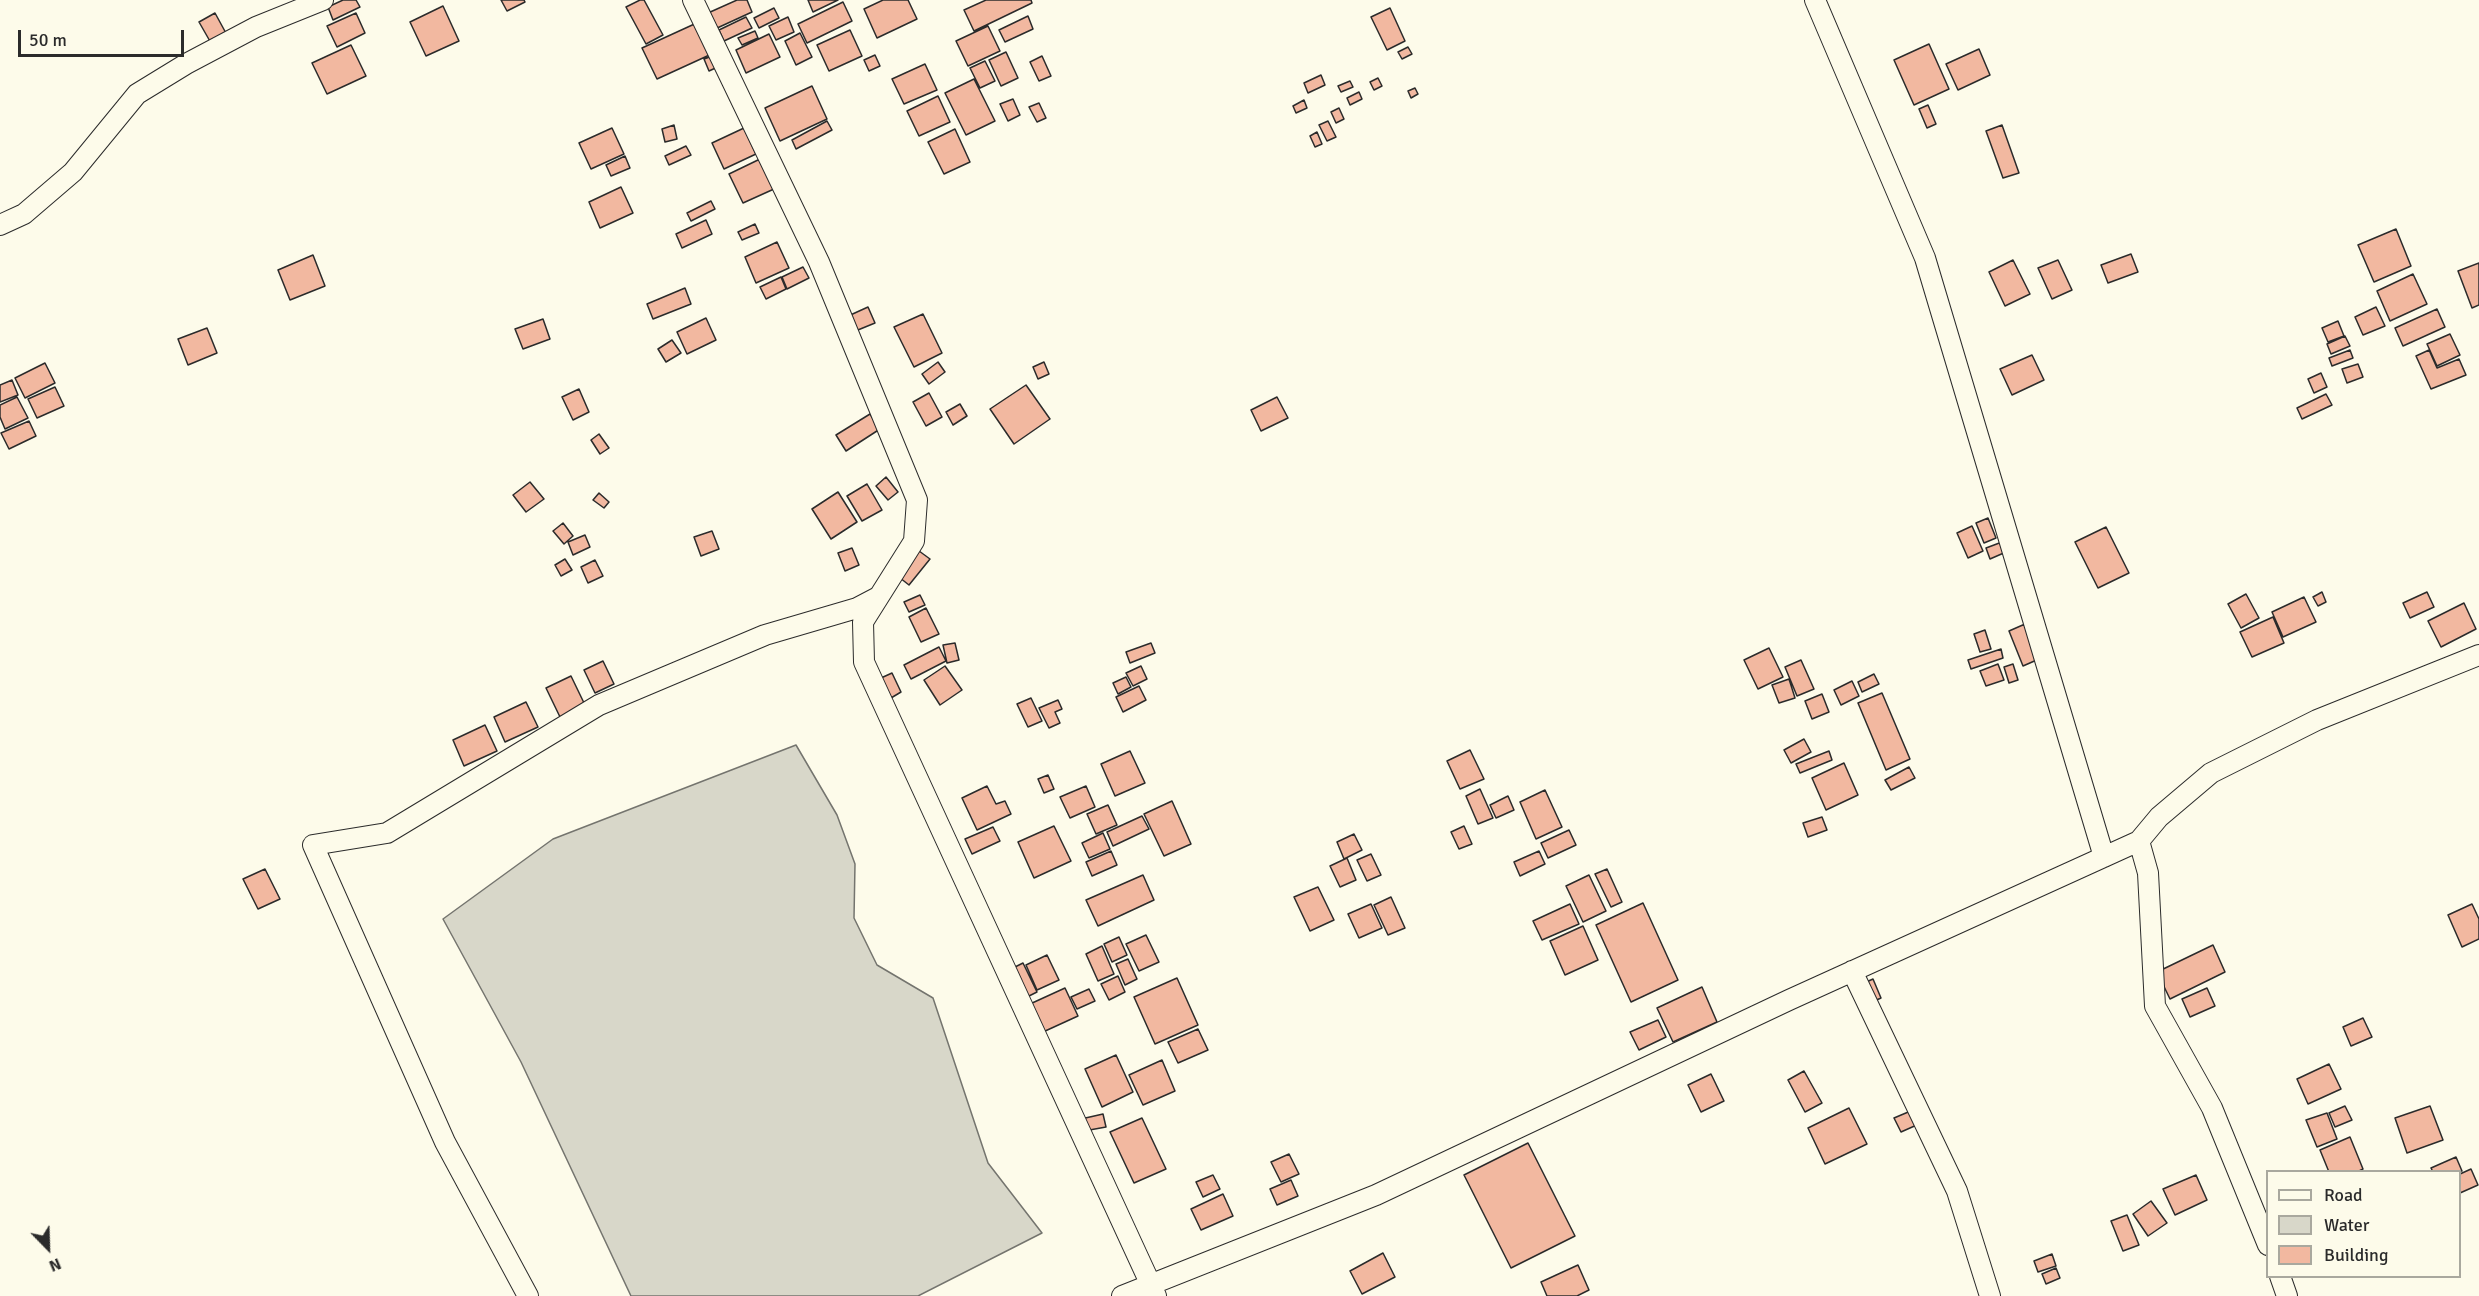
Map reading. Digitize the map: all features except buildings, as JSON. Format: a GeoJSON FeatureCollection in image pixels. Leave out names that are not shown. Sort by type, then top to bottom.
{"type":"FeatureCollection","features":[{"type":"Feature","properties":{"kind":"street"},"geometry":{"type":"LineString","coordinates":[[0,225],[24,214],[73,172],[137,94],[186,64],[256,27],[323,0]]}},
{"type":"Feature","properties":{"kind":"street"},"geometry":{"type":"LineString","coordinates":[[693,0],[819,262],[917,500],[914,541],[863,622],[864,662],[1154,1290]]}},
{"type":"Feature","properties":{"kind":"street"},"geometry":{"type":"LineString","coordinates":[[1815,0],[1925,258],[2103,857]]}},
{"type":"Feature","properties":{"kind":"street"},"geometry":{"type":"LineString","coordinates":[[528,1296],[445,1142],[313,845],[387,833],[599,705],[765,635],[857,608],[880,596]]}},
{"type":"Feature","properties":{"kind":"street"},"geometry":{"type":"LineString","coordinates":[[1122,1296],[1154,1290],[1376,1195],[1852,971],[2139,841],[2158,818],[2211,773],[2318,720],[2479,655]]}},
{"type":"Feature","properties":{"kind":"street"},"geometry":{"type":"LineString","coordinates":[[2139,841],[2148,873],[2155,1006],[2212,1108],[2266,1240]]}},
{"type":"Feature","properties":{"kind":"street"},"geometry":{"type":"LineString","coordinates":[[1852,971],[1957,1191],[1990,1296]]}},
{"type":"Feature","properties":{"kind":"street"},"geometry":{"type":"LineString","coordinates":[[2281,1278],[2287,1296]]}},
{"type":"Feature","properties":{"kind":"water"},"geometry":{"type":"Polygon","coordinates":[[[796,745],[837,815],[855,864],[854,918],[877,965],[933,998],[988,1163],[1042,1233],[918,1296],[631,1296],[521,1062],[443,919],[553,839],[796,745]]]}}]}
